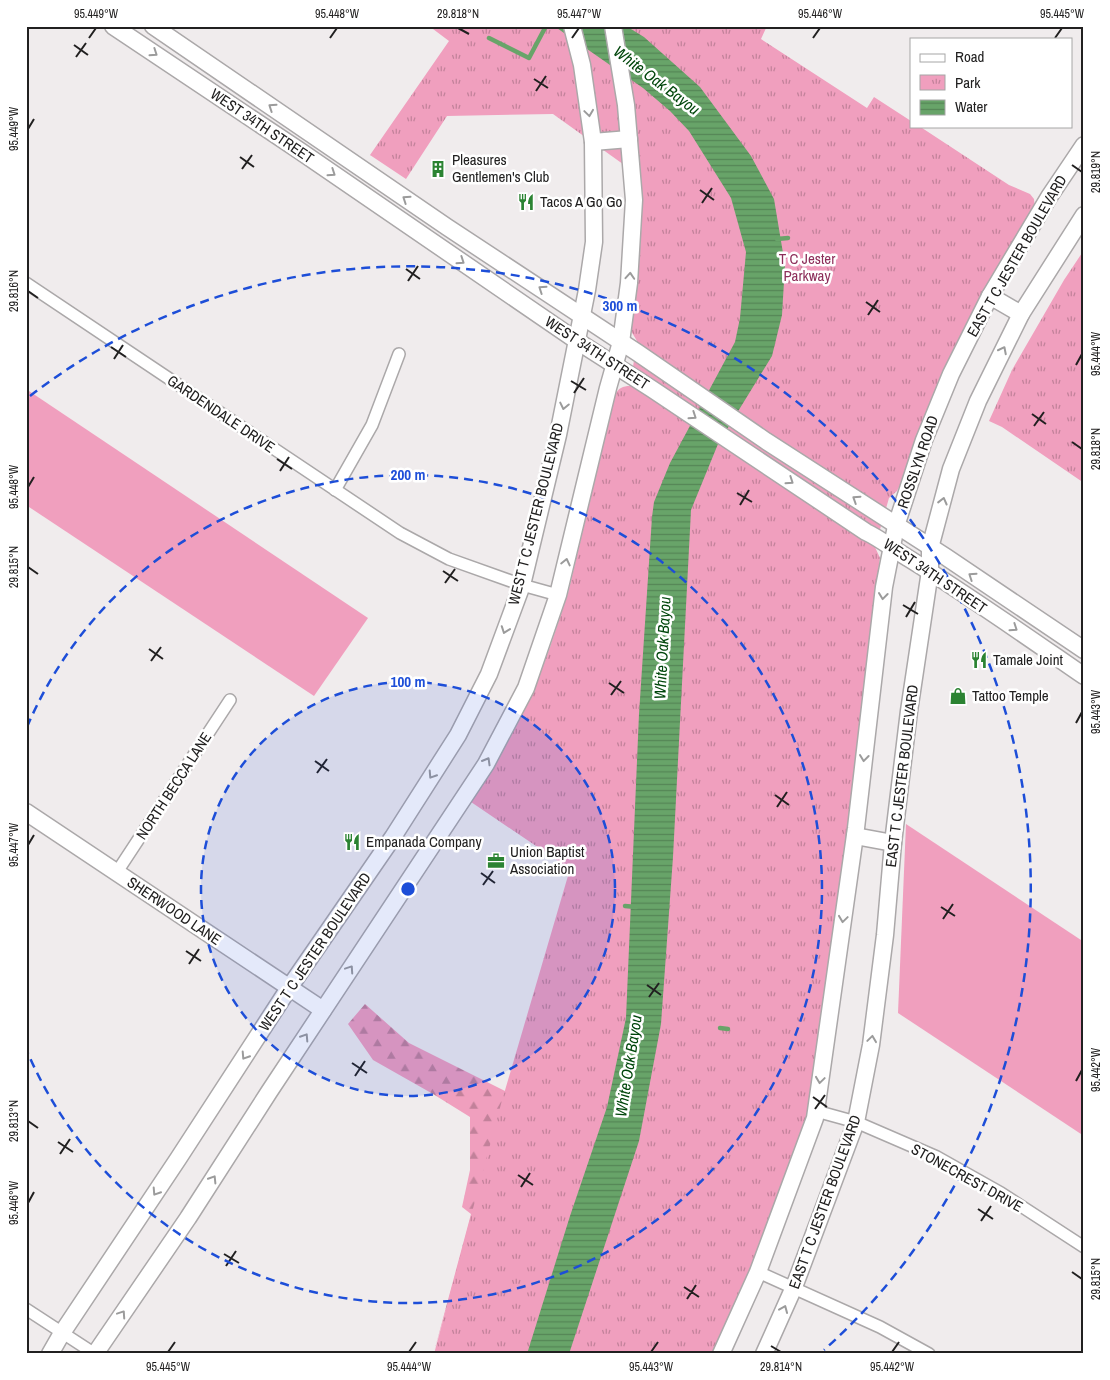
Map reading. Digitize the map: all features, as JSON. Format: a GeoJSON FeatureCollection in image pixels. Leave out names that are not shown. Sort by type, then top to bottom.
{"type":"FeatureCollection","features":[{"type":"Feature","properties":{"kind":"main road","name":"WEST 34TH STREET"},"geometry":{"type":"LineString","coordinates":[[113,26],[300,151],[577,341],[652,388],[892,548],[930,571],[1084,676]]}},
{"type":"Feature","properties":{"kind":"main road","name":"WEST 34TH STREET"},"geometry":{"type":"LineString","coordinates":[[153,26],[447,227],[665,371],[766,441],[880,514],[1084,650]]}},
{"type":"Feature","properties":{"kind":"main road","name":"WEST T C JESTER BOULEVARD"},"geometry":{"type":"LineString","coordinates":[[50,1354],[289,988],[393,837],[458,735],[489,674],[522,585],[558,435],[582,316],[594,242],[593,142],[582,65],[572,26]]}},
{"type":"Feature","properties":{"kind":"main road"},"geometry":{"type":"LineString","coordinates":[[95,1354],[188,1218],[486,764],[526,688],[558,595],[621,342],[629,283],[634,200],[626,105],[613,26]]}},
{"type":"Feature","properties":{"kind":"main road"},"geometry":{"type":"LineString","coordinates":[[593,142],[629,139]]}},
{"type":"Feature","properties":{"kind":"main road","name":"EAST T C JESTER BOULEVARD"},"geometry":{"type":"LineString","coordinates":[[942,398],[951,374],[990,296],[1048,196],[1084,145]]}},
{"type":"Feature","properties":{"kind":"main road","name":"EAST T C JESTER BOULEVARD"},"geometry":{"type":"LineString","coordinates":[[764,1354],[794,1287],[856,1122],[871,1045],[885,936],[893,844],[911,694],[930,571],[930,548],[951,470],[978,401],[1022,314],[1084,215]]}},
{"type":"Feature","properties":{"kind":"main road"},"geometry":{"type":"LineString","coordinates":[[990,296],[1022,314]]}},
{"type":"Feature","properties":{"kind":"main road","name":"ROSSLYN ROAD"},"geometry":{"type":"LineString","coordinates":[[896,526],[924,440],[942,398]]}},
{"type":"Feature","properties":{"kind":"main road"},"geometry":{"type":"LineString","coordinates":[[721,1354],[758,1272],[815,1118],[855,836],[884,587],[896,526]]}},
{"type":"Feature","properties":{"kind":"main road","name":"SHERWOOD LANE"},"geometry":{"type":"LineString","coordinates":[[26,812],[323,1010]]}},
{"type":"Feature","properties":{"kind":"main road"},"geometry":{"type":"LineString","coordinates":[[855,836],[893,844]]}},
{"type":"Feature","properties":{"kind":"street","name":"GARDENDALE DRIVE"},"geometry":{"type":"LineString","coordinates":[[26,283],[400,533],[449,559],[522,585],[558,595]]}},
{"type":"Feature","properties":{"kind":"street"},"geometry":{"type":"LineString","coordinates":[[335,490],[372,425],[399,354]]}},
{"type":"Feature","properties":{"kind":"street","name":"NORTH BECCA LANE"},"geometry":{"type":"LineString","coordinates":[[117,872],[230,700]]}},
{"type":"Feature","properties":{"kind":"street","name":"STONECREST DRIVE"},"geometry":{"type":"LineString","coordinates":[[816,1111],[856,1122],[945,1162],[1001,1193],[1084,1247]]}},
{"type":"Feature","properties":{"kind":"street"},"geometry":{"type":"LineString","coordinates":[[758,1272],[880,1327],[929,1354]]}},
{"type":"Feature","properties":{"kind":"street"},"geometry":{"type":"LineString","coordinates":[[26,1309],[95,1354]]}},
{"type":"Feature","properties":{"kind":"green space","name":"T C Jester Parkway"},"geometry":{"type":"Polygon","coordinates":[[[429,26],[767,26],[761,39],[867,108],[874,97],[910,120],[910,128],[922,128],[1009,185],[1030,194],[1034,199],[1035,210],[984,291],[948,362],[917,435],[900,485],[897,491],[889,498],[875,547],[880,558],[860,720],[830,1004],[807,1119],[771,1224],[714,1354],[434,1354],[501,1104],[570,869],[471,802],[516,726],[540,674],[568,593],[615,395],[621,388],[630,386],[637,341],[631,331],[631,323],[640,250],[642,214],[641,177],[553,114],[447,116],[406,179],[370,155],[449,41],[429,26]]]}},
{"type":"Feature","properties":{"kind":"green space"},"geometry":{"type":"Polygon","coordinates":[[[1084,250],[1084,483],[1002,427],[989,421],[1012,370],[1064,280],[1084,250]]]}},
{"type":"Feature","properties":{"kind":"green space"},"geometry":{"type":"Polygon","coordinates":[[[26,389],[368,618],[314,696],[26,505],[26,389]]]}},
{"type":"Feature","properties":{"kind":"green space"},"geometry":{"type":"Polygon","coordinates":[[[906,824],[1084,942],[1084,1136],[898,1013],[906,824]]]}},
{"type":"Feature","properties":{"kind":"green space"},"geometry":{"type":"Polygon","coordinates":[[[365,1004],[409,1043],[505,1091],[511,1085],[434,1352],[471,1214],[462,1207],[470,1170],[470,1117],[373,1060],[348,1024],[365,1004]]]}},
{"type":"Feature","properties":{"kind":"water","name":"White Oak Bayou"},"geometry":{"type":"Polygon","coordinates":[[[554,26],[626,26],[644,37],[700,87],[751,156],[774,199],[785,265],[782,315],[772,356],[718,444],[691,510],[673,857],[661,1024],[639,1141],[569,1354],[527,1354],[570,1216],[607,1107],[626,1018],[639,714],[654,502],[670,463],[735,342],[740,318],[746,252],[731,198],[689,131],[670,111],[643,88],[554,26]]]}},
{"type":"Feature","properties":{"kind":"waterway"},"geometry":{"type":"LineString","coordinates":[[489,38],[529,58],[546,26]]}},
{"type":"Feature","properties":{"kind":"waterway"},"geometry":{"type":"LineString","coordinates":[[777,239],[788,238]]}},
{"type":"Feature","properties":{"kind":"waterway"},"geometry":{"type":"LineString","coordinates":[[625,906],[636,907]]}},
{"type":"Feature","properties":{"kind":"waterway"},"geometry":{"type":"LineString","coordinates":[[720,1028],[728,1029]]}},
{"type":"Feature","properties":{"kind":"place","name":"Pleasures Gentlemen's Club"},"geometry":{"type":"Point","coordinates":[438,169]}},
{"type":"Feature","properties":{"kind":"place","name":"Tacos A Go Go"},"geometry":{"type":"Point","coordinates":[526,202]}},
{"type":"Feature","properties":{"kind":"place","name":"Tamale Joint"},"geometry":{"type":"Point","coordinates":[979,660]}},
{"type":"Feature","properties":{"kind":"place","name":"Tattoo Temple"},"geometry":{"type":"Point","coordinates":[958,696]}},
{"type":"Feature","properties":{"kind":"place","name":"Empanada Company"},"geometry":{"type":"Point","coordinates":[352,842]}},
{"type":"Feature","properties":{"kind":"place","name":"Union Baptist Association"},"geometry":{"type":"Point","coordinates":[496,861]}}]}
